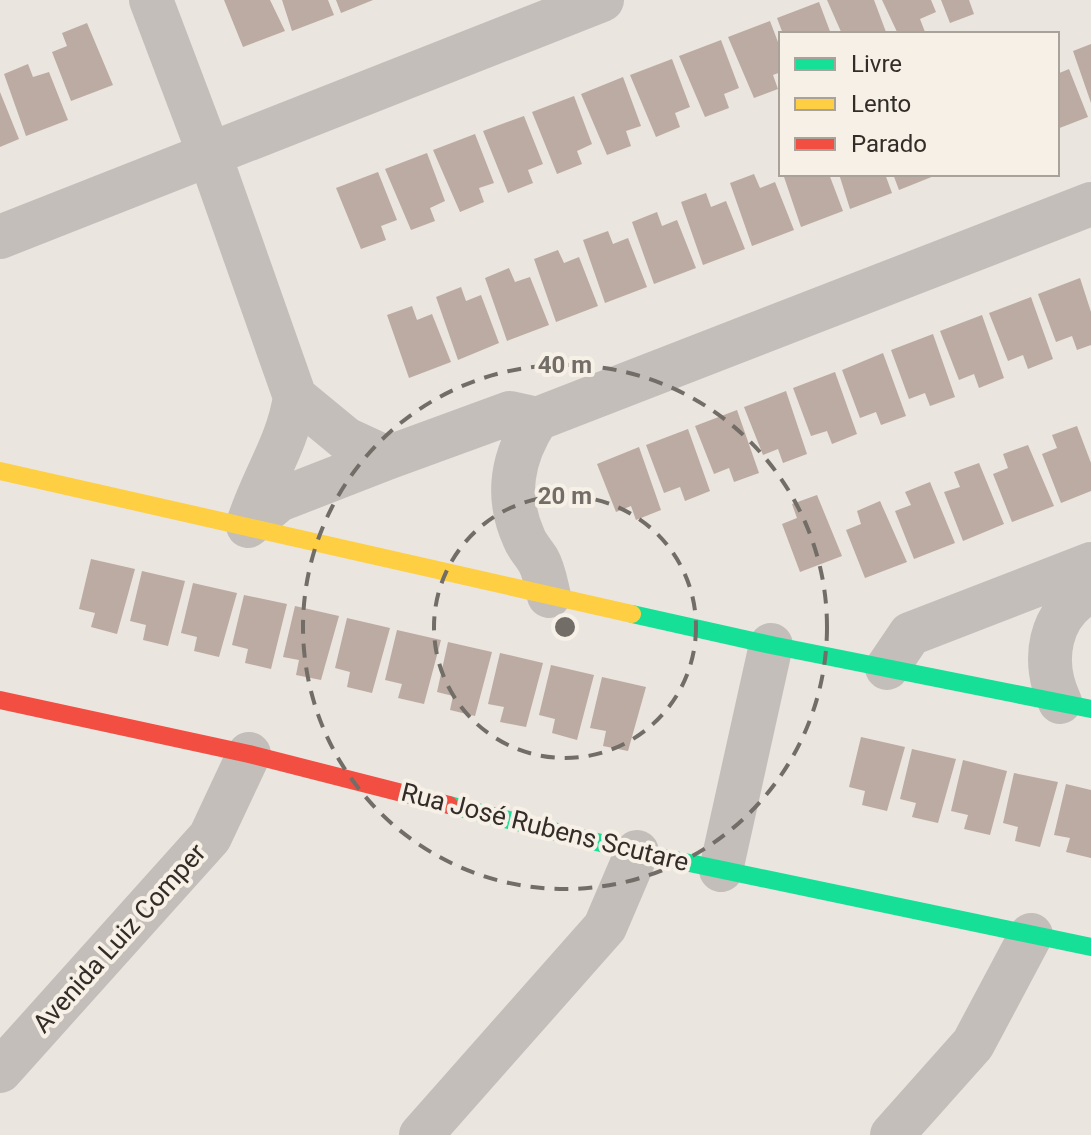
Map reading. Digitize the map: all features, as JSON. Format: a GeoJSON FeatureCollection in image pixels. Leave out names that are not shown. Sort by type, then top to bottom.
{"type":"FeatureCollection","features":[{"type":"Feature","properties":{"kind":"street"},"geometry":{"type":"LineString","coordinates":[[151,0],[295,397],[291,423],[257,497],[248,526]]}},
{"type":"Feature","properties":{"kind":"street"},"geometry":{"type":"LineString","coordinates":[[0,237],[602,0]]}},
{"type":"Feature","properties":{"kind":"street"},"geometry":{"type":"LineString","coordinates":[[248,526],[279,500],[387,458],[510,413],[537,419],[1091,204]]}},
{"type":"Feature","properties":{"kind":"street"},"geometry":{"type":"LineString","coordinates":[[295,397],[346,439],[387,458]]}},
{"type":"Feature","properties":{"kind":"street"},"geometry":{"type":"LineString","coordinates":[[537,419],[517,456],[512,477],[513,498],[517,522],[539,562],[549,596]]}},
{"type":"Feature","properties":{"kind":"street"},"geometry":{"type":"LineString","coordinates":[[1,476],[248,526],[771,645],[1075,705]]}},
{"type":"Feature","properties":{"kind":"street"},"geometry":{"type":"LineString","coordinates":[[887,668],[910,634],[1091,564]]}},
{"type":"Feature","properties":{"kind":"street"},"geometry":{"type":"LineString","coordinates":[[1075,705],[1052,685],[1048,667],[1054,631],[1062,616],[1073,603],[1091,591]]}},
{"type":"Feature","properties":{"kind":"street"},"geometry":{"type":"LineString","coordinates":[[721,870],[771,645]]}},
{"type":"Feature","properties":{"kind":"street","name":"Rua José Rubens Scutare"},"geometry":{"type":"LineString","coordinates":[[0,700],[249,754],[637,852],[1091,947]]}},
{"type":"Feature","properties":{"kind":"street","name":"Avenida Luiz Comper"},"geometry":{"type":"LineString","coordinates":[[0,1071],[210,837],[249,754]]}},
{"type":"Feature","properties":{"kind":"street"},"geometry":{"type":"LineString","coordinates":[[421,1135],[605,927],[637,852]]}},
{"type":"Feature","properties":{"kind":"street"},"geometry":{"type":"LineString","coordinates":[[892,1135],[973,1044],[1031,935]]}},
{"type":"Feature","properties":{"kind":"building"},"geometry":{"type":"Polygon","coordinates":[[[224,0],[270,0],[285,31],[243,47],[224,0]]]}},
{"type":"Feature","properties":{"kind":"building"},"geometry":{"type":"Polygon","coordinates":[[[282,0],[328,0],[334,15],[292,31],[282,0]]]}},
{"type":"Feature","properties":{"kind":"building"},"geometry":{"type":"Polygon","coordinates":[[[336,0],[373,0],[341,13],[336,0]]]}},
{"type":"Feature","properties":{"kind":"building"},"geometry":{"type":"Polygon","coordinates":[[[827,0],[874,0],[886,32],[841,32],[827,0]]]}},
{"type":"Feature","properties":{"kind":"building"},"geometry":{"type":"Polygon","coordinates":[[[882,0],[931,0],[936,12],[920,19],[925,32],[897,32],[882,0]]]}},
{"type":"Feature","properties":{"kind":"building"},"geometry":{"type":"Polygon","coordinates":[[[941,0],[969,0],[974,14],[950,23],[941,0]]]}},
{"type":"Feature","properties":{"kind":"building"},"geometry":{"type":"Polygon","coordinates":[[[819,2],[830,32],[782,32],[777,18],[819,2]]]}},
{"type":"Feature","properties":{"kind":"building"},"geometry":{"type":"Polygon","coordinates":[[[770,21],[779,45],[779,73],[773,75],[778,89],[754,98],[728,37],[770,21]]]}},
{"type":"Feature","properties":{"kind":"building"},"geometry":{"type":"Polygon","coordinates":[[[87,23],[113,85],[71,101],[52,52],[67,46],[62,33],[87,23]]]}},
{"type":"Feature","properties":{"kind":"building"},"geometry":{"type":"Polygon","coordinates":[[[721,40],[739,88],[724,94],[729,108],[705,117],[679,56],[721,40]]]}},
{"type":"Feature","properties":{"kind":"building"},"geometry":{"type":"Polygon","coordinates":[[[1091,44],[1091,103],[1073,51],[1091,44]]]}},
{"type":"Feature","properties":{"kind":"building"},"geometry":{"type":"Polygon","coordinates":[[[672,59],[690,107],[675,113],[680,127],[656,137],[630,75],[672,59]]]}},
{"type":"Feature","properties":{"kind":"building"},"geometry":{"type":"Polygon","coordinates":[[[28,64],[33,77],[49,72],[68,120],[26,136],[4,74],[28,64]]]}},
{"type":"Feature","properties":{"kind":"building"},"geometry":{"type":"Polygon","coordinates":[[[1069,69],[1088,117],[1059,128],[1059,73],[1069,69]]]}},
{"type":"Feature","properties":{"kind":"building"},"geometry":{"type":"Polygon","coordinates":[[[623,77],[641,126],[626,131],[631,146],[607,155],[581,94],[623,77]]]}},
{"type":"Feature","properties":{"kind":"building"},"geometry":{"type":"Polygon","coordinates":[[[0,92],[19,139],[0,147],[0,92]]]}},
{"type":"Feature","properties":{"kind":"building"},"geometry":{"type":"Polygon","coordinates":[[[574,96],[592,144],[577,151],[582,164],[557,174],[532,112],[574,96]]]}},
{"type":"Feature","properties":{"kind":"building"},"geometry":{"type":"Polygon","coordinates":[[[524,116],[543,164],[528,170],[533,183],[508,193],[483,131],[524,116]]]}},
{"type":"Feature","properties":{"kind":"building"},"geometry":{"type":"Polygon","coordinates":[[[475,134],[494,183],[479,188],[484,202],[460,212],[433,150],[475,134]]]}},
{"type":"Feature","properties":{"kind":"building"},"geometry":{"type":"Polygon","coordinates":[[[427,153],[445,201],[430,208],[435,221],[411,230],[385,169],[427,153]]]}},
{"type":"Feature","properties":{"kind":"building"},"geometry":{"type":"Polygon","coordinates":[[[378,172],[397,220],[381,226],[386,240],[361,249],[336,188],[378,172]]]}},
{"type":"Feature","properties":{"kind":"building"},"geometry":{"type":"Polygon","coordinates":[[[754,174],[760,188],[775,182],[794,230],[752,246],[730,183],[754,174]]]}},
{"type":"Feature","properties":{"kind":"building"},"geometry":{"type":"Polygon","coordinates":[[[784,176],[830,176],[843,211],[801,227],[784,176]]]}},
{"type":"Feature","properties":{"kind":"building"},"geometry":{"type":"Polygon","coordinates":[[[840,176],[886,176],[892,193],[850,209],[840,176]]]}},
{"type":"Feature","properties":{"kind":"building"},"geometry":{"type":"Polygon","coordinates":[[[894,176],[934,176],[899,190],[894,176]]]}},
{"type":"Feature","properties":{"kind":"building"},"geometry":{"type":"Polygon","coordinates":[[[706,193],[711,207],[726,201],[745,249],[703,265],[681,202],[706,193]]]}},
{"type":"Feature","properties":{"kind":"building"},"geometry":{"type":"Polygon","coordinates":[[[657,212],[662,226],[677,220],[696,268],[654,284],[632,222],[657,212]]]}},
{"type":"Feature","properties":{"kind":"building"},"geometry":{"type":"Polygon","coordinates":[[[608,231],[613,244],[628,238],[647,287],[605,303],[583,240],[608,231]]]}},
{"type":"Feature","properties":{"kind":"building"},"geometry":{"type":"Polygon","coordinates":[[[558,250],[564,263],[579,257],[598,306],[556,322],[534,259],[558,250]]]}},
{"type":"Feature","properties":{"kind":"building"},"geometry":{"type":"Polygon","coordinates":[[[509,268],[515,282],[530,277],[549,325],[507,341],[485,278],[509,268]]]}},
{"type":"Feature","properties":{"kind":"building"},"geometry":{"type":"Polygon","coordinates":[[[1080,278],[1091,312],[1091,345],[1077,350],[1072,336],[1056,342],[1038,294],[1080,278]]]}},
{"type":"Feature","properties":{"kind":"building"},"geometry":{"type":"Polygon","coordinates":[[[461,287],[466,301],[481,295],[499,343],[458,360],[436,297],[461,287]]]}},
{"type":"Feature","properties":{"kind":"building"},"geometry":{"type":"Polygon","coordinates":[[[1031,297],[1053,359],[1028,369],[1023,355],[1008,361],[989,313],[1031,297]]]}},
{"type":"Feature","properties":{"kind":"building"},"geometry":{"type":"Polygon","coordinates":[[[412,306],[417,320],[432,314],[451,362],[409,378],[387,315],[412,306]]]}},
{"type":"Feature","properties":{"kind":"building"},"geometry":{"type":"Polygon","coordinates":[[[982,315],[1004,378],[979,388],[974,374],[959,380],[940,331],[982,315]]]}},
{"type":"Feature","properties":{"kind":"building"},"geometry":{"type":"Polygon","coordinates":[[[933,334],[955,397],[930,406],[925,393],[909,399],[891,350],[933,334]]]}},
{"type":"Feature","properties":{"kind":"building"},"geometry":{"type":"Polygon","coordinates":[[[883,353],[906,416],[881,425],[876,412],[860,418],[842,370],[883,353]]]}},
{"type":"Feature","properties":{"kind":"building"},"geometry":{"type":"Polygon","coordinates":[[[835,372],[857,434],[832,444],[827,431],[811,436],[793,388],[835,372]]]}},
{"type":"Feature","properties":{"kind":"building"},"geometry":{"type":"Polygon","coordinates":[[[786,391],[807,454],[783,463],[778,449],[763,455],[744,407],[786,391]]]}},
{"type":"Feature","properties":{"kind":"building"},"geometry":{"type":"Polygon","coordinates":[[[737,410],[759,473],[734,482],[729,468],[714,474],[695,426],[737,410]]]}},
{"type":"Feature","properties":{"kind":"building"},"geometry":{"type":"Polygon","coordinates":[[[1077,426],[1091,463],[1091,491],[1061,503],[1042,454],[1057,448],[1052,435],[1077,426]]]}},
{"type":"Feature","properties":{"kind":"building"},"geometry":{"type":"Polygon","coordinates":[[[688,429],[710,491],[685,501],[680,487],[664,493],[646,445],[688,429]]]}},
{"type":"Feature","properties":{"kind":"building"},"geometry":{"type":"Polygon","coordinates":[[[1028,445],[1054,506],[1012,522],[993,474],[1008,468],[1003,454],[1028,445]]]}},
{"type":"Feature","properties":{"kind":"building"},"geometry":{"type":"Polygon","coordinates":[[[639,447],[661,510],[636,520],[631,506],[616,512],[597,464],[639,447]]]}},
{"type":"Feature","properties":{"kind":"building"},"geometry":{"type":"Polygon","coordinates":[[[979,463],[1004,524],[963,541],[944,492],[960,487],[954,472],[979,463]]]}},
{"type":"Feature","properties":{"kind":"building"},"geometry":{"type":"Polygon","coordinates":[[[930,482],[955,543],[914,559],[895,511],[911,505],[905,492],[930,482]]]}},
{"type":"Feature","properties":{"kind":"building"},"geometry":{"type":"Polygon","coordinates":[[[817,495],[842,556],[800,572],[782,524],[797,518],[792,504],[817,495]]]}},
{"type":"Feature","properties":{"kind":"building"},"geometry":{"type":"Polygon","coordinates":[[[880,501],[907,562],[865,578],[846,530],[861,524],[857,511],[880,501]]]}},
{"type":"Feature","properties":{"kind":"building"},"geometry":{"type":"Polygon","coordinates":[[[91,559],[135,569],[117,634],[91,627],[95,613],[79,609],[91,559]]]}},
{"type":"Feature","properties":{"kind":"building"},"geometry":{"type":"Polygon","coordinates":[[[142,571],[185,581],[168,646],[143,640],[146,625],[130,621],[142,571]]]}},
{"type":"Feature","properties":{"kind":"building"},"geometry":{"type":"Polygon","coordinates":[[[193,583],[237,593],[219,657],[194,651],[197,637],[181,633],[193,583]]]}},
{"type":"Feature","properties":{"kind":"building"},"geometry":{"type":"Polygon","coordinates":[[[244,595],[287,604],[271,669],[245,663],[248,649],[232,645],[244,595]]]}},
{"type":"Feature","properties":{"kind":"building"},"geometry":{"type":"Polygon","coordinates":[[[295,606],[339,616],[321,680],[296,675],[299,660],[283,657],[295,606]]]}},
{"type":"Feature","properties":{"kind":"building"},"geometry":{"type":"Polygon","coordinates":[[[347,618],[390,628],[372,693],[347,687],[350,672],[335,668],[347,618]]]}},
{"type":"Feature","properties":{"kind":"building"},"geometry":{"type":"Polygon","coordinates":[[[397,630],[441,640],[424,704],[398,698],[402,684],[385,680],[397,630]]]}},
{"type":"Feature","properties":{"kind":"building"},"geometry":{"type":"Polygon","coordinates":[[[448,642],[492,652],[475,716],[450,710],[453,696],[437,692],[448,642]]]}},
{"type":"Feature","properties":{"kind":"building"},"geometry":{"type":"Polygon","coordinates":[[[500,653],[543,663],[526,727],[500,722],[504,707],[488,704],[500,653]]]}},
{"type":"Feature","properties":{"kind":"building"},"geometry":{"type":"Polygon","coordinates":[[[551,665],[594,675],[577,740],[552,733],[555,719],[539,715],[551,665]]]}},
{"type":"Feature","properties":{"kind":"building"},"geometry":{"type":"Polygon","coordinates":[[[602,677],[646,687],[628,751],[603,746],[606,731],[590,728],[602,677]]]}},
{"type":"Feature","properties":{"kind":"building"},"geometry":{"type":"Polygon","coordinates":[[[861,737],[905,747],[887,811],[862,805],[865,791],[849,787],[861,737]]]}},
{"type":"Feature","properties":{"kind":"building"},"geometry":{"type":"Polygon","coordinates":[[[912,749],[956,759],[938,823],[912,817],[916,803],[900,799],[912,749]]]}},
{"type":"Feature","properties":{"kind":"building"},"geometry":{"type":"Polygon","coordinates":[[[963,760],[1007,771],[990,835],[964,829],[968,815],[951,811],[963,760]]]}},
{"type":"Feature","properties":{"kind":"building"},"geometry":{"type":"Polygon","coordinates":[[[1014,773],[1058,782],[1040,847],[1015,841],[1018,827],[1003,823],[1014,773]]]}},
{"type":"Feature","properties":{"kind":"building"},"geometry":{"type":"Polygon","coordinates":[[[1066,784],[1091,790],[1091,858],[1066,852],[1070,838],[1054,835],[1066,784]]]}},
{"type":"Feature","properties":{"kind":"traffic: fast"},"geometry":{"type":"LineString","coordinates":[[632,614],[1091,709]]}},
{"type":"Feature","properties":{"kind":"traffic: fast"},"geometry":{"type":"LineString","coordinates":[[449,805],[637,852],[1091,947]]}},
{"type":"Feature","properties":{"kind":"traffic: slow"},"geometry":{"type":"LineString","coordinates":[[0,471],[632,614]]}},
{"type":"Feature","properties":{"kind":"traffic: jam"},"geometry":{"type":"LineString","coordinates":[[0,700],[249,754],[449,805]]}}]}
